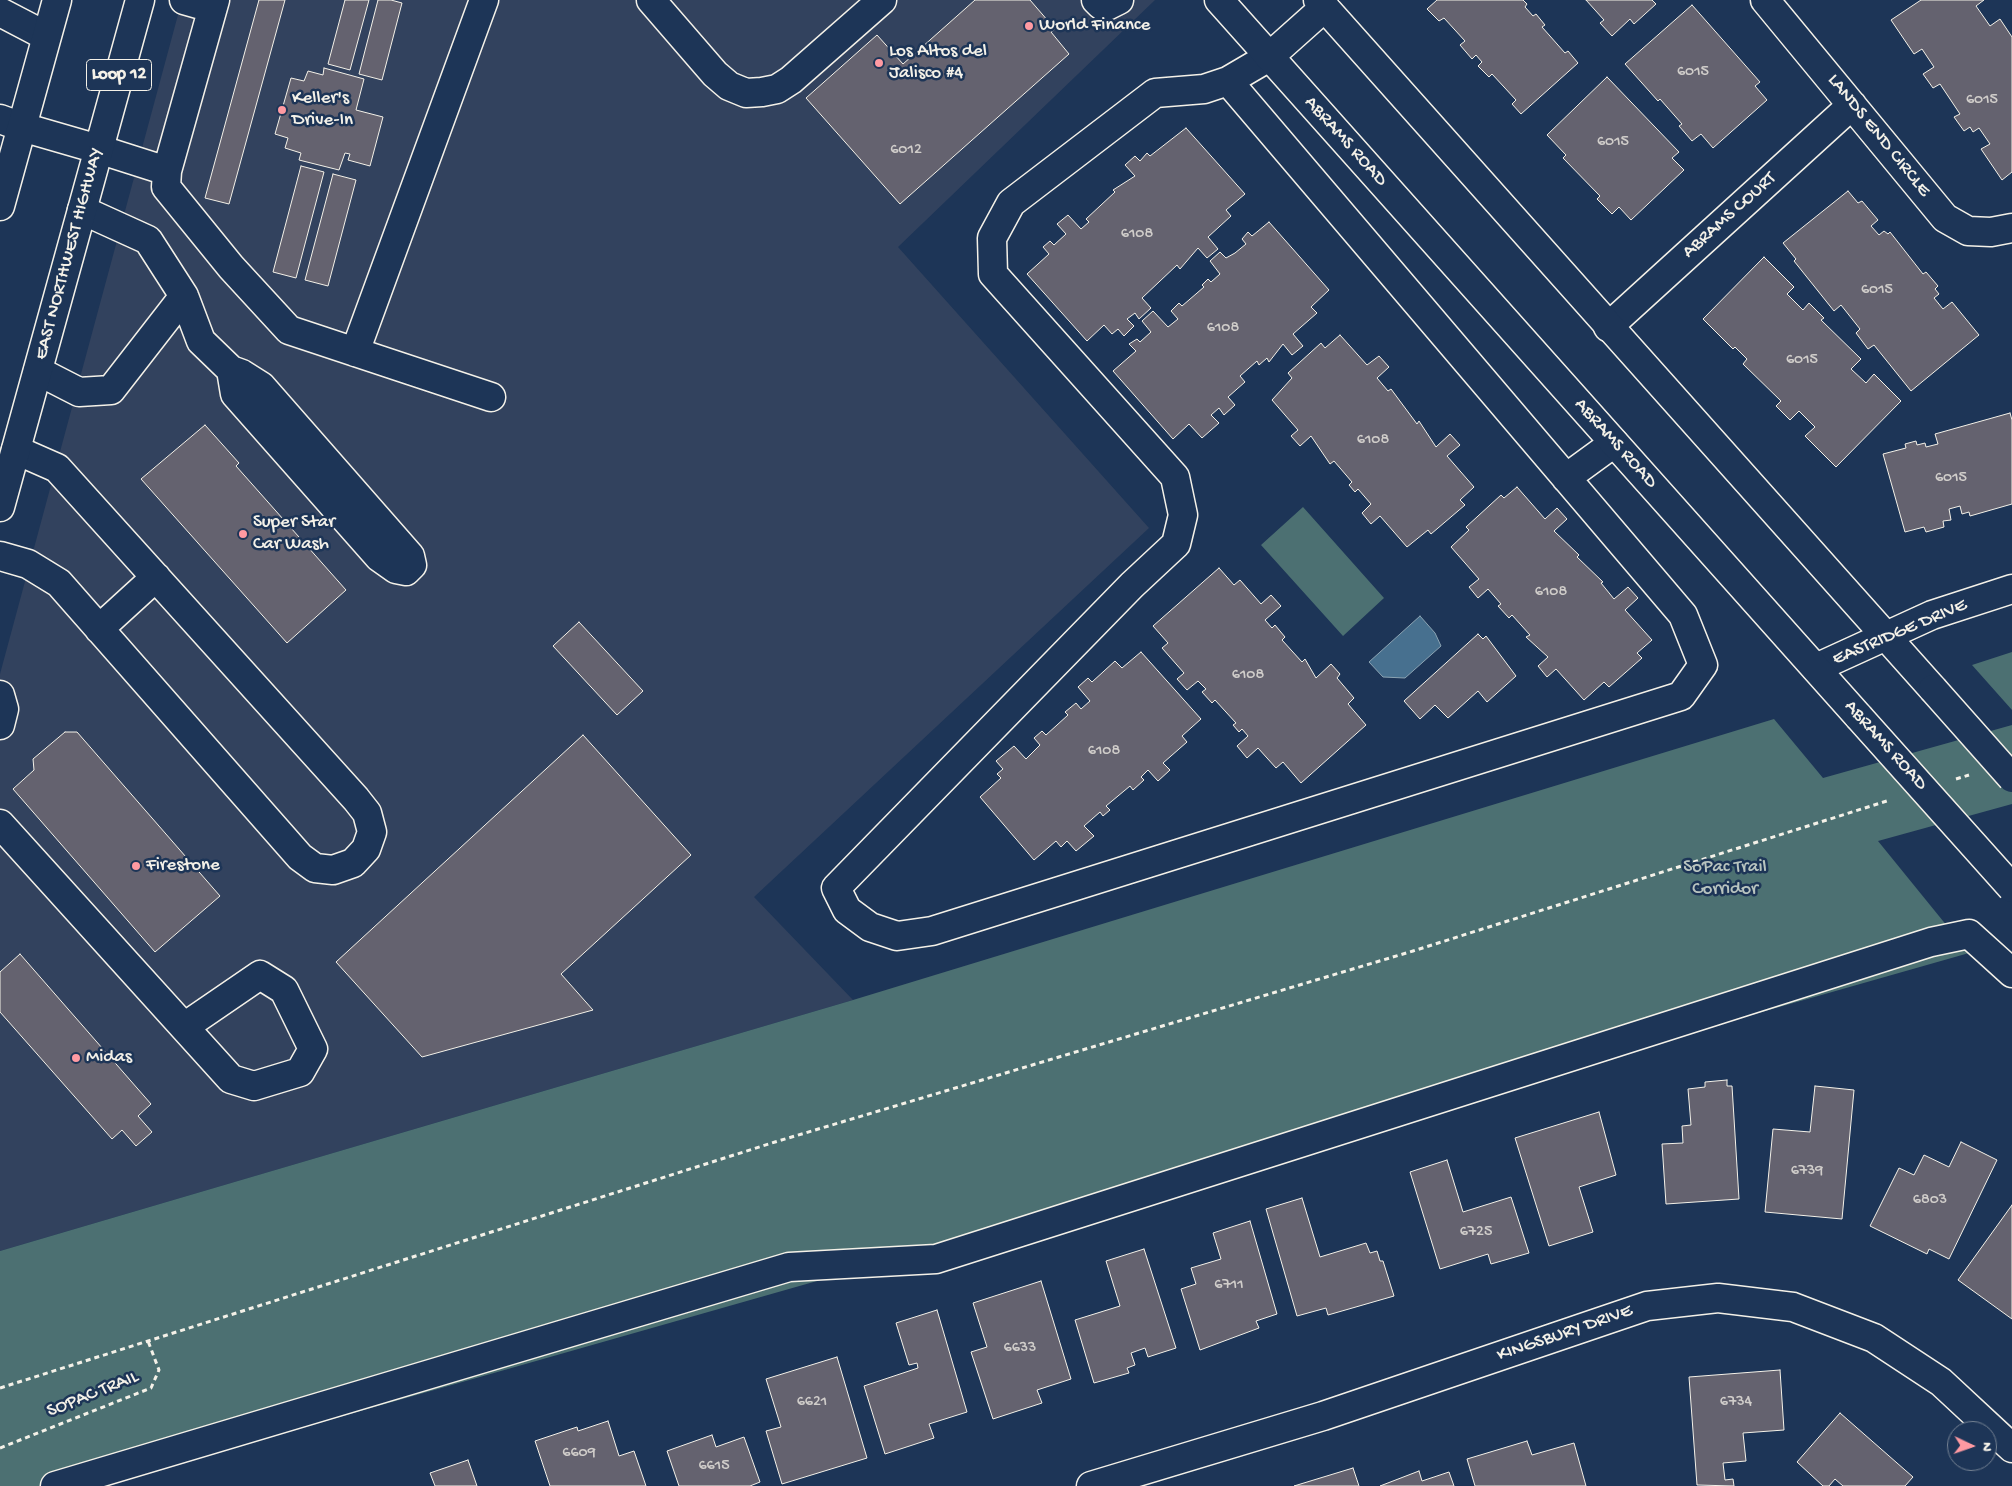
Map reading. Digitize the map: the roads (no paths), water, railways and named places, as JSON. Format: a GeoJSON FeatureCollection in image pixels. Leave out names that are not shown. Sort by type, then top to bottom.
{"type":"FeatureCollection","features":[{"type":"Feature","properties":{"kind":"main road"},"geometry":{"type":"LineString","coordinates":[[0,206],[11,123],[46,36],[57,0]]}},
{"type":"Feature","properties":{"kind":"main road","name":"EAST NORTHWEST HIGHWAY"},"geometry":{"type":"LineString","coordinates":[[0,507],[140,0]]}},
{"type":"Feature","properties":{"kind":"main road"},"geometry":{"type":"LineString","coordinates":[[184,0],[213,4],[168,171],[166,187],[231,267],[289,330],[491,397]]}},
{"type":"Feature","properties":{"kind":"main road"},"geometry":{"type":"LineString","coordinates":[[355,352],[484,0]]}},
{"type":"Feature","properties":{"kind":"main road"},"geometry":{"type":"LineString","coordinates":[[651,0],[714,74],[729,86],[746,93],[777,89],[791,80],[882,0]]}},
{"type":"Feature","properties":{"kind":"main road"},"geometry":{"type":"LineString","coordinates":[[1096,0],[1101,5],[1107,6],[1119,0]]}},
{"type":"Feature","properties":{"kind":"main road","name":"ABRAMS ROAD"},"geometry":{"type":"LineString","coordinates":[[1219,0],[2012,888]]}},
{"type":"Feature","properties":{"kind":"main road","name":"LANDS END CIRCLE"},"geometry":{"type":"LineString","coordinates":[[1765,0],[1945,218],[1968,231],[1991,232],[2012,228]]}},
{"type":"Feature","properties":{"kind":"main road"},"geometry":{"type":"LineString","coordinates":[[1228,81],[1683,615],[1703,665],[1681,696],[932,931],[897,936],[870,928],[847,910],[836,888],[1132,585],[1176,544],[1183,515],[1175,477],[993,274],[992,238],[1010,203],[1155,93],[1204,90],[1228,81],[1269,57],[1325,2],[1608,327],[1886,635],[2012,778]]}},
{"type":"Feature","properties":{"kind":"main road"},"geometry":{"type":"LineString","coordinates":[[0,12],[46,36]]}},
{"type":"Feature","properties":{"kind":"main road","name":"ABRAMS COURT"},"geometry":{"type":"LineString","coordinates":[[1608,327],[1852,105]]}},
{"type":"Feature","properties":{"kind":"main road"},"geometry":{"type":"LineString","coordinates":[[11,123],[168,171]]}},
{"type":"Feature","properties":{"kind":"main road"},"geometry":{"type":"LineString","coordinates":[[82,210],[148,240],[184,296],[201,341],[231,370],[242,374],[261,386],[410,556],[412,565],[406,571],[396,569],[379,557],[235,394],[231,370]]}},
{"type":"Feature","properties":{"kind":"main road"},"geometry":{"type":"LineString","coordinates":[[38,371],[79,392],[111,390],[184,296]]}},
{"type":"Feature","properties":{"kind":"main road"},"geometry":{"type":"LineString","coordinates":[[1566,478],[1614,444]]}},
{"type":"Feature","properties":{"kind":"main road"},"geometry":{"type":"LineString","coordinates":[[0,556],[31,566],[59,583],[300,857],[315,868],[333,870],[353,863],[366,849],[372,832],[367,813],[57,468],[16,450]]}},
{"type":"Feature","properties":{"kind":"main road"},"geometry":{"type":"LineString","coordinates":[[99,629],[156,577]]}},
{"type":"Feature","properties":{"kind":"main road","name":"EASTRIDGE DRIVE"},"geometry":{"type":"LineString","coordinates":[[1816,668],[1932,615],[2012,589]]}},
{"type":"Feature","properties":{"kind":"main road"},"geometry":{"type":"LineString","coordinates":[[0,695],[4,709],[0,725]]}},
{"type":"Feature","properties":{"kind":"main road"},"geometry":{"type":"LineString","coordinates":[[0,824],[231,1079],[254,1086],[300,1072],[313,1050],[284,990],[260,975],[184,1027]]}},
{"type":"Feature","properties":{"kind":"main road"},"geometry":{"type":"LineString","coordinates":[[55,1486],[789,1267],[936,1259],[1931,942],[1969,934],[2012,974]]}},
{"type":"Feature","properties":{"kind":"main road","name":"KINGSBURY DRIVE"},"geometry":{"type":"LineString","coordinates":[[1090,1486],[1323,1416],[1646,1306],[1718,1298],[1793,1307],[1874,1338],[1941,1382],[2012,1448]]}},
{"type":"Feature","properties":{"kind":"place","name":"World Finance"},"geometry":{"type":"Point","coordinates":[1029,26]}},
{"type":"Feature","properties":{"kind":"place","name":"Los Altos del Jalisco #4"},"geometry":{"type":"Point","coordinates":[879,63]}},
{"type":"Feature","properties":{"kind":"place","name":"Keller's Drive-In"},"geometry":{"type":"Point","coordinates":[282,110]}},
{"type":"Feature","properties":{"kind":"place","name":"Super Star Car Wash"},"geometry":{"type":"Point","coordinates":[243,534]}},
{"type":"Feature","properties":{"kind":"place","name":"Firestone"},"geometry":{"type":"Point","coordinates":[136,866]}},
{"type":"Feature","properties":{"kind":"place","name":"Midas"},"geometry":{"type":"Point","coordinates":[76,1058]}},
{"type":"Feature","properties":{"kind":"park label","name":"SoPac Trail Corridor"},"geometry":{"type":"Point","coordinates":[1725,879]}}]}
